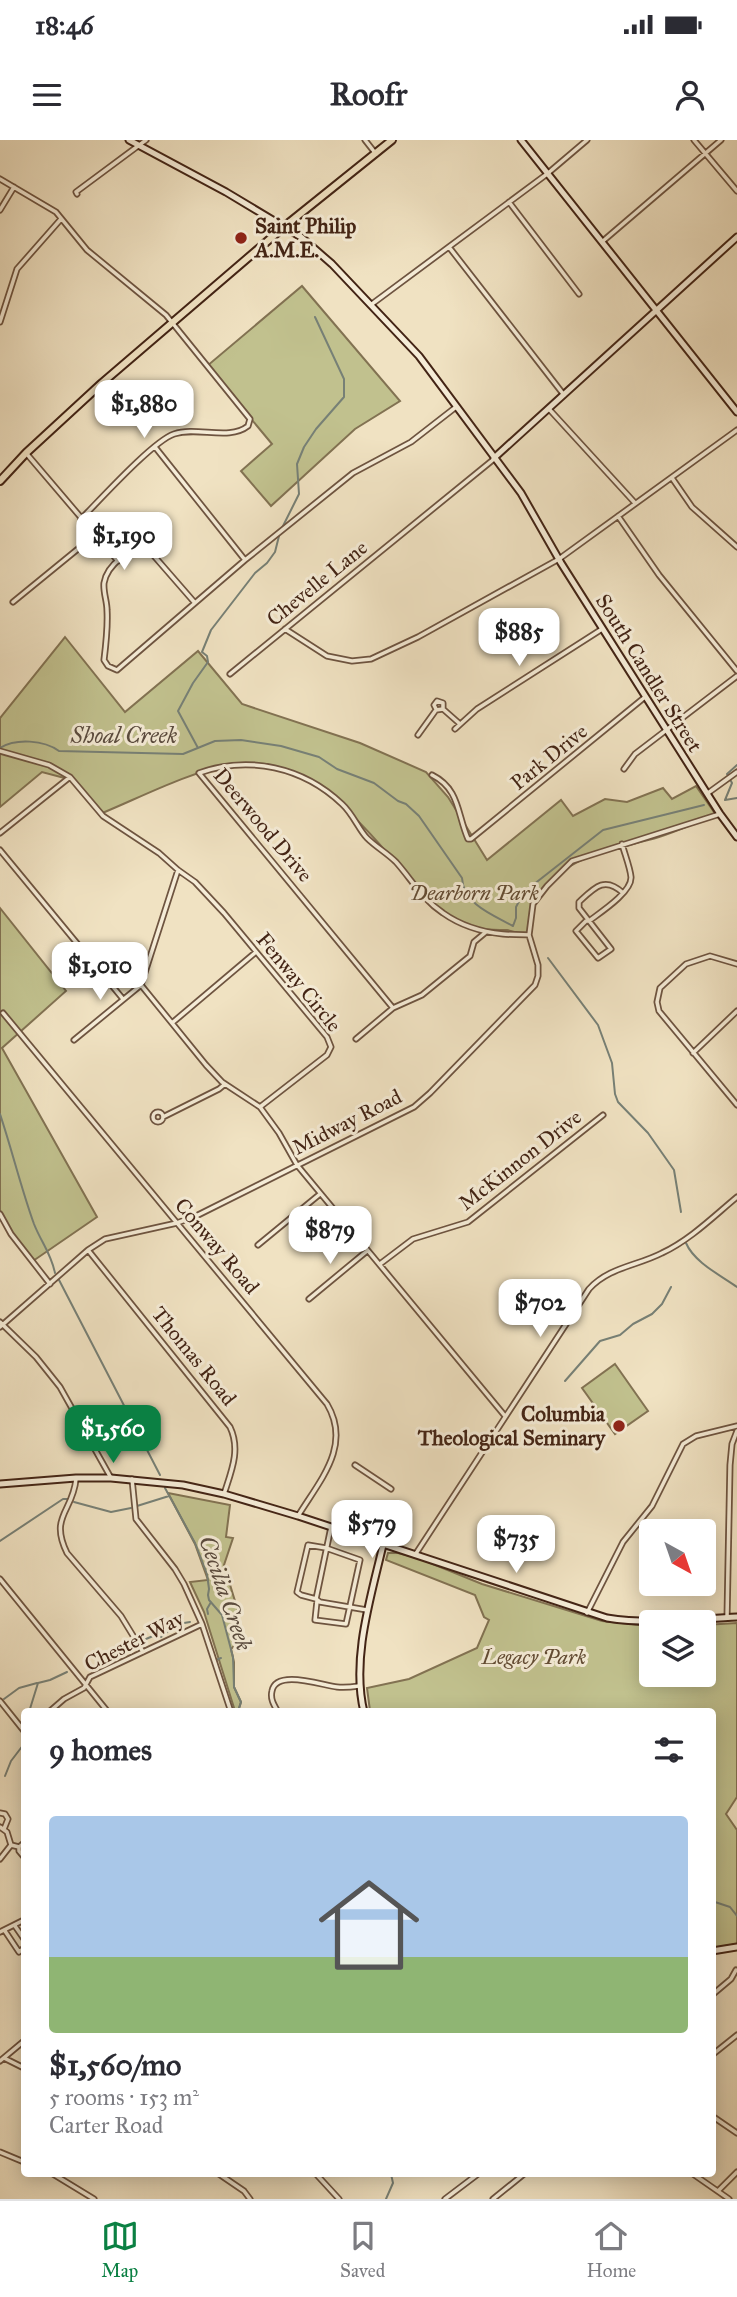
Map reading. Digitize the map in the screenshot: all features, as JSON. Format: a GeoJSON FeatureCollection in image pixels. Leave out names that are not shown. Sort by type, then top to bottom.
{"type":"FeatureCollection","features":[{"type":"Feature","properties":{"kind":"main road","name":"South Candler Street"},"geometry":{"type":"LineString","coordinates":[[129,140],[285,226],[329,262],[419,356],[521,493],[602,629],[737,837]]}},
{"type":"Feature","properties":{"kind":"main road"},"geometry":{"type":"LineString","coordinates":[[0,481],[26,453],[102,383],[285,226],[393,140]]}},
{"type":"Feature","properties":{"kind":"main road"},"geometry":{"type":"LineString","coordinates":[[521,140],[737,412]]}},
{"type":"Feature","properties":{"kind":"main road"},"geometry":{"type":"LineString","coordinates":[[494,458],[737,237]]}},
{"type":"Feature","properties":{"kind":"main road"},"geometry":{"type":"LineString","coordinates":[[0,1484],[111,1478],[183,1485],[298,1516],[587,1612],[628,1622],[737,1617]]}},
{"type":"Feature","properties":{"kind":"main road"},"geometry":{"type":"LineString","coordinates":[[363,1708],[359,1686],[360,1657],[383,1545]]}},
{"type":"Feature","properties":{"kind":"main road"},"geometry":{"type":"LineString","coordinates":[[716,1950],[737,1947]]}},
{"type":"Feature","properties":{"kind":"street"},"geometry":{"type":"LineString","coordinates":[[77,194],[76,192],[146,140]]}},
{"type":"Feature","properties":{"kind":"street"},"geometry":{"type":"LineString","coordinates":[[365,140],[376,153]]}},
{"type":"Feature","properties":{"kind":"street"},"geometry":{"type":"LineString","coordinates":[[372,304],[547,174],[587,140]]}},
{"type":"Feature","properties":{"kind":"street"},"geometry":{"type":"LineString","coordinates":[[694,140],[737,191]]}},
{"type":"Feature","properties":{"kind":"street"},"geometry":{"type":"LineString","coordinates":[[601,242],[721,140]]}},
{"type":"Feature","properties":{"kind":"street"},"geometry":{"type":"LineString","coordinates":[[0,179],[48,205],[87,250],[166,315],[250,419],[248,426],[242,430],[178,433],[166,438],[81,519]]}},
{"type":"Feature","properties":{"kind":"street"},"geometry":{"type":"LineString","coordinates":[[0,210],[14,187]]}},
{"type":"Feature","properties":{"kind":"street"},"geometry":{"type":"LineString","coordinates":[[509,202],[579,294]]}},
{"type":"Feature","properties":{"kind":"street"},"geometry":{"type":"LineString","coordinates":[[0,322],[17,269],[61,219]]}},
{"type":"Feature","properties":{"kind":"street"},"geometry":{"type":"LineString","coordinates":[[449,247],[564,395]]}},
{"type":"Feature","properties":{"kind":"street"},"geometry":{"type":"LineString","coordinates":[[195,603],[148,549],[137,549],[118,561],[108,572],[104,582],[107,607],[104,660],[108,666],[117,670],[195,603],[245,560],[353,473],[411,442],[456,407]]}},
{"type":"Feature","properties":{"kind":"street"},"geometry":{"type":"LineString","coordinates":[[549,409],[635,504]]}},
{"type":"Feature","properties":{"kind":"street"},"geometry":{"type":"LineString","coordinates":[[285,629],[327,656],[364,661],[418,637],[559,559],[737,430]]}},
{"type":"Feature","properties":{"kind":"street"},"geometry":{"type":"LineString","coordinates":[[155,446],[245,560]]}},
{"type":"Feature","properties":{"kind":"street"},"geometry":{"type":"LineString","coordinates":[[26,453],[118,561]]}},
{"type":"Feature","properties":{"kind":"street","name":"Chevelle Lane"},"geometry":{"type":"LineString","coordinates":[[230,674],[494,458]]}},
{"type":"Feature","properties":{"kind":"street"},"geometry":{"type":"LineString","coordinates":[[672,478],[692,507],[737,547]]}},
{"type":"Feature","properties":{"kind":"street"},"geometry":{"type":"LineString","coordinates":[[618,516],[659,575],[737,671]]}},
{"type":"Feature","properties":{"kind":"street"},"geometry":{"type":"LineString","coordinates":[[13,602],[95,535]]}},
{"type":"Feature","properties":{"kind":"street"},"geometry":{"type":"LineString","coordinates":[[455,729],[477,709],[602,629]]}},
{"type":"Feature","properties":{"kind":"street"},"geometry":{"type":"LineString","coordinates":[[624,769],[635,754],[737,676]]}},
{"type":"Feature","properties":{"kind":"street","name":"Park Drive"},"geometry":{"type":"LineString","coordinates":[[432,775],[450,790],[458,806],[463,829],[468,839],[471,839],[645,697]]}},
{"type":"Feature","properties":{"kind":"street"},"geometry":{"type":"LineString","coordinates":[[436,710],[434,705],[437,701],[443,703],[443,709],[460,724]]}},
{"type":"Feature","properties":{"kind":"street"},"geometry":{"type":"LineString","coordinates":[[418,735],[436,710],[443,709]]}},
{"type":"Feature","properties":{"kind":"street"},"geometry":{"type":"LineString","coordinates":[[0,751],[40,762],[70,777],[0,833]]}},
{"type":"Feature","properties":{"kind":"street","name":"Deerwood Drive"},"geometry":{"type":"LineString","coordinates":[[393,1008],[199,773],[231,765],[260,765],[286,771],[318,786],[342,804],[358,823],[365,837],[397,863],[427,902],[449,917],[486,932],[529,935]]}},
{"type":"Feature","properties":{"kind":"street"},"geometry":{"type":"LineString","coordinates":[[707,793],[737,772]]}},
{"type":"Feature","properties":{"kind":"street","name":"Fenway Circle"},"geometry":{"type":"LineString","coordinates":[[70,777],[103,816],[159,853],[210,896],[327,1037],[331,1047],[321,1061],[260,1107]]}},
{"type":"Feature","properties":{"kind":"street","name":"Midway Road"},"geometry":{"type":"LineString","coordinates":[[1,1325],[88,1250],[105,1239],[177,1223],[198,1215],[414,1107],[535,985],[538,965],[529,935],[533,904],[572,861],[720,814]]}},
{"type":"Feature","properties":{"kind":"street"},"geometry":{"type":"LineString","coordinates":[[622,844],[631,877],[629,888],[623,893],[589,921],[576,929],[598,958],[611,948],[589,921],[578,905],[591,890],[608,883],[623,893]]}},
{"type":"Feature","properties":{"kind":"street"},"geometry":{"type":"LineString","coordinates":[[0,850],[123,999]]}},
{"type":"Feature","properties":{"kind":"street"},"geometry":{"type":"LineString","coordinates":[[74,1040],[141,985],[178,870]]}},
{"type":"Feature","properties":{"kind":"street"},"geometry":{"type":"LineString","coordinates":[[356,1039],[393,1008],[422,995],[470,957],[474,942],[486,932]]}},
{"type":"Feature","properties":{"kind":"street"},"geometry":{"type":"LineString","coordinates":[[172,1023],[256,952]]}},
{"type":"Feature","properties":{"kind":"street"},"geometry":{"type":"LineString","coordinates":[[737,964],[716,957],[699,958],[686,964],[660,988],[657,1002],[659,1011],[737,1105]]}},
{"type":"Feature","properties":{"kind":"street"},"geometry":{"type":"LineString","coordinates":[[141,985],[206,1065],[225,1084],[260,1107],[297,1165],[505,1416]]}},
{"type":"Feature","properties":{"kind":"street"},"geometry":{"type":"LineString","coordinates":[[693,1053],[737,1011]]}},
{"type":"Feature","properties":{"kind":"street","name":"Conway Road"},"geometry":{"type":"LineString","coordinates":[[3,1013],[334,1415],[337,1445],[333,1457],[298,1516]]}},
{"type":"Feature","properties":{"kind":"street"},"geometry":{"type":"LineString","coordinates":[[163,1117],[225,1084]]}},
{"type":"Feature","properties":{"kind":"street","name":"McKinnon Drive"},"geometry":{"type":"LineString","coordinates":[[380,1264],[413,1239],[468,1222],[603,1115]]}},
{"type":"Feature","properties":{"kind":"street"},"geometry":{"type":"LineString","coordinates":[[258,1245],[320,1194]]}},
{"type":"Feature","properties":{"kind":"street"},"geometry":{"type":"LineString","coordinates":[[415,1555],[565,1323],[597,1280],[671,1248],[737,1197]]}},
{"type":"Feature","properties":{"kind":"street"},"geometry":{"type":"LineString","coordinates":[[0,1214],[11,1234],[50,1284]]}},
{"type":"Feature","properties":{"kind":"street","name":"Thomas Road"},"geometry":{"type":"LineString","coordinates":[[88,1250],[230,1427],[234,1435],[235,1456],[224,1494]]}},
{"type":"Feature","properties":{"kind":"street"},"geometry":{"type":"LineString","coordinates":[[309,1299],[367,1251]]}},
{"type":"Feature","properties":{"kind":"street"},"geometry":{"type":"LineString","coordinates":[[1,1325],[36,1357],[60,1387],[111,1478]]}},
{"type":"Feature","properties":{"kind":"street"},"geometry":{"type":"LineString","coordinates":[[587,1612],[623,1542],[652,1506],[683,1444],[696,1436],[737,1429],[731,1455],[727,1618]]}},
{"type":"Feature","properties":{"kind":"street"},"geometry":{"type":"LineString","coordinates":[[355,1465],[391,1489]]}},
{"type":"Feature","properties":{"kind":"street"},"geometry":{"type":"LineString","coordinates":[[76,1478],[71,1501],[62,1513],[59,1527],[61,1541],[66,1553],[121,1616],[142,1652]]}},
{"type":"Feature","properties":{"kind":"street"},"geometry":{"type":"LineString","coordinates":[[132,1479],[135,1514],[139,1525],[175,1569],[202,1624],[230,1708]]}},
{"type":"Feature","properties":{"kind":"street"},"geometry":{"type":"LineString","coordinates":[[730,1488],[737,1488]]}},
{"type":"Feature","properties":{"kind":"street"},"geometry":{"type":"LineString","coordinates":[[331,1527],[326,1548],[316,1600],[314,1618],[346,1624],[350,1608],[360,1560],[326,1548],[308,1545],[297,1592],[316,1600],[350,1608],[369,1611]]}},
{"type":"Feature","properties":{"kind":"street"},"geometry":{"type":"LineString","coordinates":[[729,1552],[737,1552]]}},
{"type":"Feature","properties":{"kind":"street"},"geometry":{"type":"LineString","coordinates":[[0,1579],[105,1708]]}},
{"type":"Feature","properties":{"kind":"street","name":"Chester Way"},"geometry":{"type":"LineString","coordinates":[[54,1708],[84,1688],[90,1677],[202,1624]]}},
{"type":"Feature","properties":{"kind":"street"},"geometry":{"type":"LineString","coordinates":[[276,1708],[271,1695],[277,1681],[285,1679],[337,1687],[359,1686]]}},
{"type":"Feature","properties":{"kind":"street"},"geometry":{"type":"LineString","coordinates":[[0,1701],[21,1727]]}},
{"type":"Feature","properties":{"kind":"street"},"geometry":{"type":"LineString","coordinates":[[0,1813],[5,1814],[8,1819],[2,1828],[9,1836],[11,1845]]}},
{"type":"Feature","properties":{"kind":"street"},"geometry":{"type":"LineString","coordinates":[[11,1845],[19,1847],[21,1853]]}},
{"type":"Feature","properties":{"kind":"street"},"geometry":{"type":"LineString","coordinates":[[0,1859],[11,1845]]}},
{"type":"Feature","properties":{"kind":"street"},"geometry":{"type":"LineString","coordinates":[[21,1922],[3,1931],[19,1952],[21,1950]]}},
{"type":"Feature","properties":{"kind":"street"},"geometry":{"type":"LineString","coordinates":[[15,1926],[21,1935]]}},
{"type":"Feature","properties":{"kind":"street"},"geometry":{"type":"LineString","coordinates":[[716,1992],[731,1979],[736,1970]]}},
{"type":"Feature","properties":{"kind":"street"},"geometry":{"type":"LineString","coordinates":[[716,2052],[737,2035]]}},
{"type":"Feature","properties":{"kind":"street"},"geometry":{"type":"LineString","coordinates":[[21,2043],[2,2059],[21,2067]]}},
{"type":"Feature","properties":{"kind":"street"},"geometry":{"type":"LineString","coordinates":[[716,2119],[737,2133]]}},
{"type":"Feature","properties":{"kind":"street"},"geometry":{"type":"LineString","coordinates":[[0,2152],[21,2161]]}},
{"type":"Feature","properties":{"kind":"street"},"geometry":{"type":"LineString","coordinates":[[718,2191],[737,2172]]}},
{"type":"Feature","properties":{"kind":"street"},"geometry":{"type":"LineString","coordinates":[[58,2177],[82,2189],[94,2199]]}},
{"type":"Feature","properties":{"kind":"street"},"geometry":{"type":"LineString","coordinates":[[224,2177],[250,2199]]}},
{"type":"Feature","properties":{"kind":"street"},"geometry":{"type":"LineString","coordinates":[[319,2177],[338,2199]]}},
{"type":"Feature","properties":{"kind":"street"},"geometry":{"type":"LineString","coordinates":[[445,2199],[474,2177]]}},
{"type":"Feature","properties":{"kind":"street"},"geometry":{"type":"LineString","coordinates":[[493,2199],[520,2177]]}},
{"type":"Feature","properties":{"kind":"street"},"geometry":{"type":"LineString","coordinates":[[697,2177],[729,2199]]}},
{"type":"Feature","properties":{"kind":"green space"},"geometry":{"type":"Polygon","coordinates":[[[302,286],[400,401],[355,429],[271,506],[241,471],[272,444],[207,366],[302,286]]]}},
{"type":"Feature","properties":{"kind":"green space","name":"Dearborn Park"},"geometry":{"type":"Polygon","coordinates":[[[65,637],[125,712],[198,651],[242,704],[360,743],[426,772],[448,797],[487,860],[561,800],[573,816],[605,799],[627,802],[663,788],[672,799],[696,786],[716,815],[666,835],[605,851],[572,865],[557,875],[534,904],[527,936],[507,930],[471,927],[448,918],[429,903],[373,837],[338,803],[319,788],[277,768],[253,764],[214,768],[181,779],[100,814],[72,780],[42,772],[0,807],[0,718],[65,637]]]}},
{"type":"Feature","properties":{"kind":"green space"},"geometry":{"type":"Polygon","coordinates":[[[0,908],[66,991],[2,1048],[97,1217],[33,1261],[3,1223],[0,1215],[0,908]]]}},
{"type":"Feature","properties":{"kind":"green space"},"geometry":{"type":"Polygon","coordinates":[[[615,1364],[648,1411],[615,1434],[582,1388],[615,1364]]]}},
{"type":"Feature","properties":{"kind":"green space"},"geometry":{"type":"Polygon","coordinates":[[[168,1493],[230,1505],[226,1537],[233,1538],[224,1565],[238,1611],[230,1618],[235,1645],[231,1649],[234,1687],[241,1702],[239,1708],[234,1708],[204,1612],[190,1582],[208,1580],[195,1544],[168,1493]]]}},
{"type":"Feature","properties":{"kind":"green space","name":"Legacy Park"},"geometry":{"type":"Polygon","coordinates":[[[388,1553],[418,1558],[482,1584],[602,1621],[639,1625],[639,1687],[716,1687],[716,1624],[737,1623],[737,1797],[726,1814],[737,1830],[737,1944],[716,1947],[716,1708],[370,1708],[367,1688],[409,1679],[477,1648],[489,1620],[484,1617],[475,1595],[386,1560],[388,1553]]]}},
{"type":"Feature","properties":{"kind":"waterway"},"geometry":{"type":"LineString","coordinates":[[281,530],[299,494],[297,464],[304,447],[344,397],[344,379],[315,317]]}},
{"type":"Feature","properties":{"kind":"waterway"},"geometry":{"type":"LineString","coordinates":[[198,748],[178,711],[208,662],[207,656],[202,652],[211,630],[255,573],[275,552],[279,536]]}},
{"type":"Feature","properties":{"kind":"waterway","name":"Shoal Creek"},"geometry":{"type":"LineString","coordinates":[[0,748],[14,743],[30,742],[46,744],[59,751],[183,754],[215,741],[241,740],[281,746],[319,757],[337,769],[374,783],[406,804],[419,816],[462,878],[473,902],[513,926],[516,907],[524,892],[603,830],[704,805]]}},
{"type":"Feature","properties":{"kind":"waterway"},"geometry":{"type":"LineString","coordinates":[[725,800],[732,783],[727,774],[737,765]]}},
{"type":"Feature","properties":{"kind":"waterway"},"geometry":{"type":"LineString","coordinates":[[725,800],[737,798]]}},
{"type":"Feature","properties":{"kind":"waterway","name":"Shoal Creek"},"geometry":{"type":"LineString","coordinates":[[548,958],[598,1025],[612,1063],[618,1102],[648,1133],[674,1170],[681,1212]]}},
{"type":"Feature","properties":{"kind":"waterway","name":"Cecilia Creek"},"geometry":{"type":"LineString","coordinates":[[0,1114],[29,1210],[55,1273]]}},
{"type":"Feature","properties":{"kind":"waterway","name":"Shoal Creek"},"geometry":{"type":"LineString","coordinates":[[686,1243],[701,1262],[737,1287]]}},
{"type":"Feature","properties":{"kind":"waterway","name":"Cecilia Creek"},"geometry":{"type":"LineString","coordinates":[[58,1278],[160,1475]]}},
{"type":"Feature","properties":{"kind":"waterway"},"geometry":{"type":"LineString","coordinates":[[565,1381],[600,1341],[620,1335],[652,1314],[662,1304],[671,1287]]}},
{"type":"Feature","properties":{"kind":"waterway","name":"Cecilia Creek"},"geometry":{"type":"LineString","coordinates":[[165,1488],[195,1543],[207,1574],[209,1600],[222,1615],[233,1657],[234,1687],[241,1702],[239,1708]]}},
{"type":"Feature","properties":{"kind":"waterway"},"geometry":{"type":"LineString","coordinates":[[137,1506],[169,1496]]}},
{"type":"Feature","properties":{"kind":"waterway"},"geometry":{"type":"LineString","coordinates":[[0,1541],[63,1499],[68,1499]]}},
{"type":"Feature","properties":{"kind":"waterway"},"geometry":{"type":"LineString","coordinates":[[74,1502],[111,1512],[131,1508]]}},
{"type":"Feature","properties":{"kind":"waterway"},"geometry":{"type":"LineString","coordinates":[[208,1614],[207,1609],[211,1602]]}},
{"type":"Feature","properties":{"kind":"waterway"},"geometry":{"type":"LineString","coordinates":[[146,1639],[161,1637],[174,1630],[178,1624],[190,1622]]}},
{"type":"Feature","properties":{"kind":"waterway"},"geometry":{"type":"LineString","coordinates":[[216,1660],[221,1658]]}},
{"type":"Feature","properties":{"kind":"waterway"},"geometry":{"type":"LineString","coordinates":[[30,1708],[38,1683],[67,1672]]}},
{"type":"Feature","properties":{"kind":"waterway"},"geometry":{"type":"LineString","coordinates":[[4,1699],[19,1688],[37,1683]]}},
{"type":"Feature","properties":{"kind":"waterway"},"geometry":{"type":"LineString","coordinates":[[5,1776],[11,1761],[21,1748]]}},
{"type":"Feature","properties":{"kind":"waterway"},"geometry":{"type":"LineString","coordinates":[[716,1902],[730,1907],[737,1916]]}},
{"type":"Feature","properties":{"kind":"waterway"},"geometry":{"type":"LineString","coordinates":[[386,2199],[393,2183],[392,2177]]}},
{"type":"Feature","properties":{"kind":"place","name":"Saint Philip A.M.E."},"geometry":{"type":"Point","coordinates":[241,238]}},
{"type":"Feature","properties":{"kind":"place","name":"Columbia Theological Seminary"},"geometry":{"type":"Point","coordinates":[619,1426]}}]}
